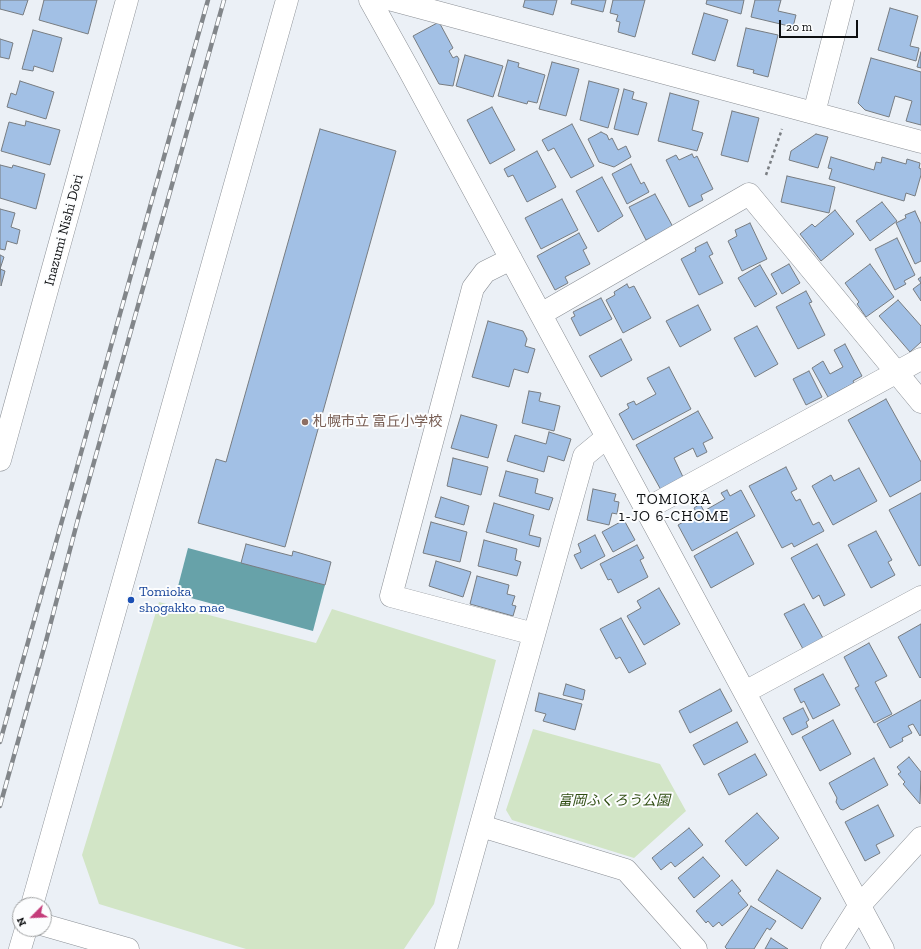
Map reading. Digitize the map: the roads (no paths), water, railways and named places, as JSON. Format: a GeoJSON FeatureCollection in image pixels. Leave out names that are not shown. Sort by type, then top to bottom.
{"type":"FeatureCollection","features":[{"type":"Feature","properties":{"kind":"street","name":"Inazumi Nishi Dōri"},"geometry":{"type":"LineString","coordinates":[[0,460],[127,0]]}},
{"type":"Feature","properties":{"kind":"street"},"geometry":{"type":"LineString","coordinates":[[34,897],[287,0]]}},
{"type":"Feature","properties":{"kind":"street"},"geometry":{"type":"LineString","coordinates":[[814,113],[843,0]]}},
{"type":"Feature","properties":{"kind":"street"},"geometry":{"type":"LineString","coordinates":[[381,2],[788,106],[921,142]]}},
{"type":"Feature","properties":{"kind":"street"},"geometry":{"type":"LineString","coordinates":[[381,2],[511,259],[883,949]]}},
{"type":"Feature","properties":{"kind":"street"},"geometry":{"type":"LineString","coordinates":[[541,314],[749,194],[921,402]]}},
{"type":"Feature","properties":{"kind":"street"},"geometry":{"type":"LineString","coordinates":[[511,259],[485,272],[473,288],[391,596],[534,634]]}},
{"type":"Feature","properties":{"kind":"street"},"geometry":{"type":"LineString","coordinates":[[646,509],[921,359]]}},
{"type":"Feature","properties":{"kind":"street"},"geometry":{"type":"LineString","coordinates":[[446,949],[584,456],[607,437]]}},
{"type":"Feature","properties":{"kind":"street"},"geometry":{"type":"LineString","coordinates":[[745,692],[921,597]]}},
{"type":"Feature","properties":{"kind":"street"},"geometry":{"type":"LineString","coordinates":[[480,826],[626,870],[696,949]]}},
{"type":"Feature","properties":{"kind":"street"},"geometry":{"type":"LineString","coordinates":[[832,949],[860,905],[921,838]]}},
{"type":"Feature","properties":{"kind":"street"},"geometry":{"type":"LineString","coordinates":[[52,927],[128,949]]}},
{"type":"Feature","properties":{"kind":"street"},"geometry":{"type":"LineString","coordinates":[[20,949],[24,937]]}},
{"type":"Feature","properties":{"kind":"water"},"geometry":{"type":"Polygon","coordinates":[[[188,548],[325,585],[313,631],[176,594],[188,548]]]}},
{"type":"Feature","properties":{"kind":"railway"},"geometry":{"type":"LineString","coordinates":[[0,742],[208,0]]}},
{"type":"Feature","properties":{"kind":"railway"},"geometry":{"type":"LineString","coordinates":[[0,806],[78,519],[224,0]]}},
{"type":"Feature","properties":{"kind":"place","name":"札幌市立 富丘小学校"},"geometry":{"type":"Point","coordinates":[305,422]}},
{"type":"Feature","properties":{"kind":"place","name":"Tomioka shogakko mae"},"geometry":{"type":"Point","coordinates":[131,600]}},
{"type":"Feature","properties":{"kind":"district","name":"TOMIOKA 1-JO 6-CHOME"},"geometry":{"type":"Point","coordinates":[674,508]}},
{"type":"Feature","properties":{"kind":"park label","name":"富岡ふくろう公園"},"geometry":{"type":"Point","coordinates":[614,801]}}]}
